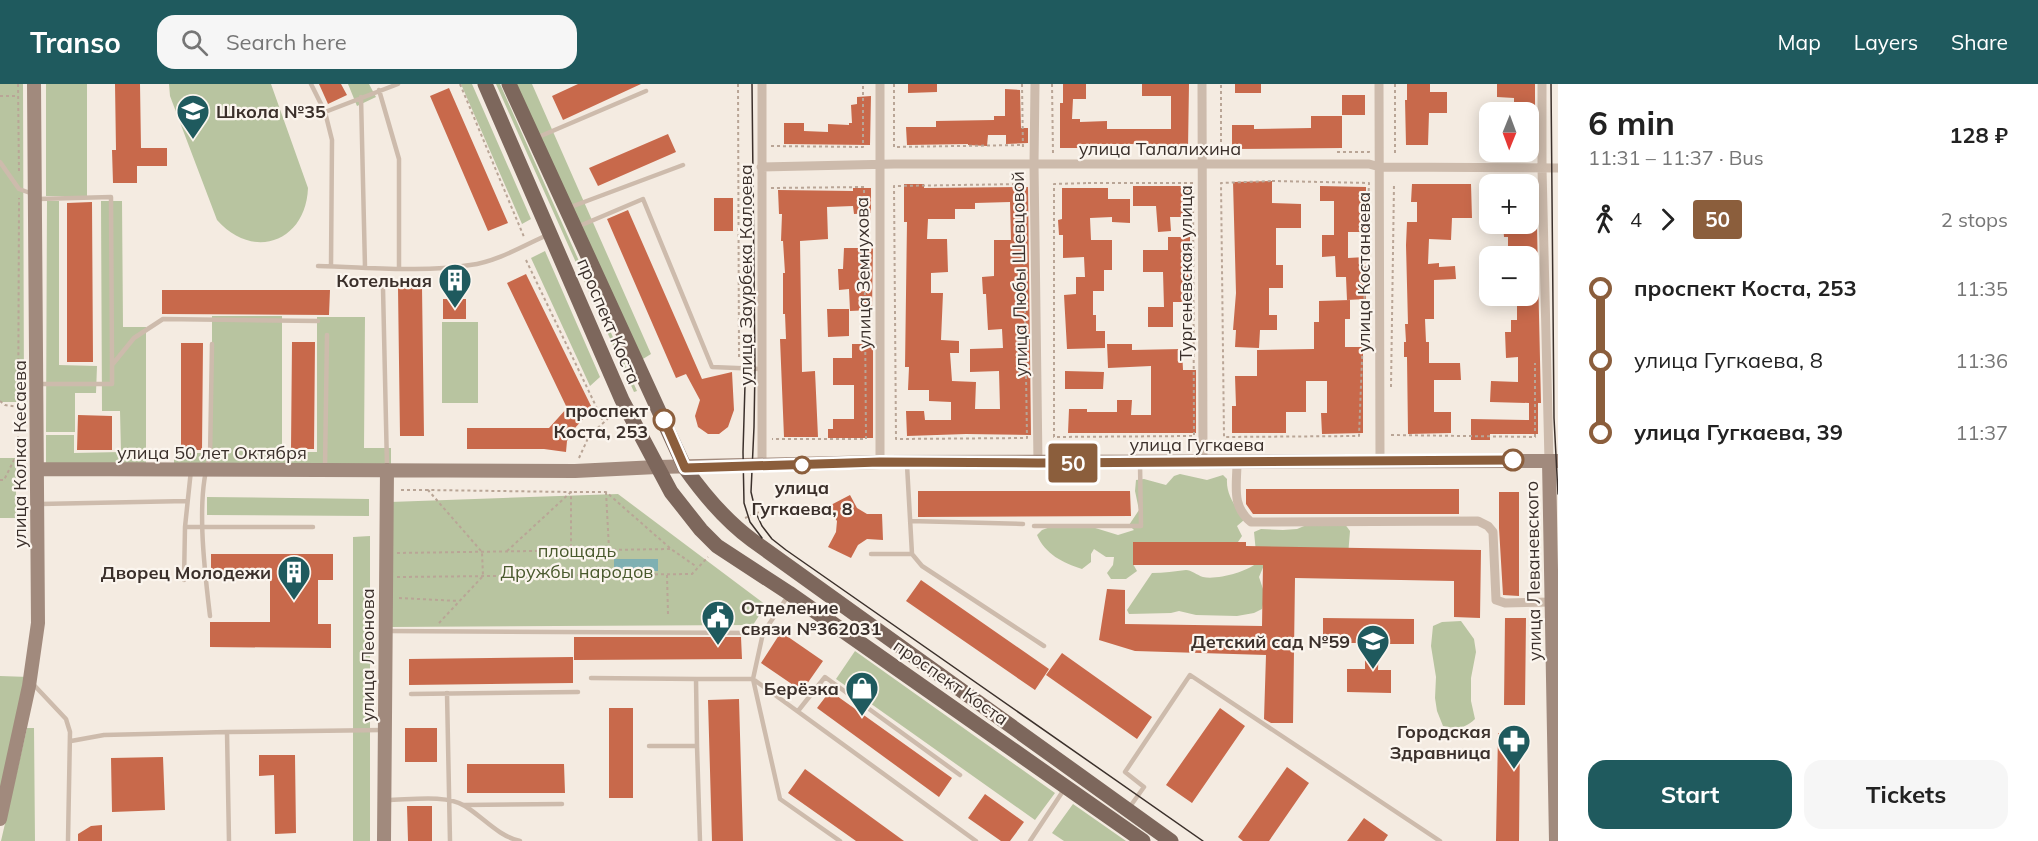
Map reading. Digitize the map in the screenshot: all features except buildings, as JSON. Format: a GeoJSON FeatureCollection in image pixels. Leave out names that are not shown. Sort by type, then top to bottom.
{"type":"FeatureCollection","features":[{"type":"Feature","properties":{"kind":"main road","name":"проспект Коста"},"geometry":{"type":"LineString","coordinates":[[485,84],[622,400],[657,467],[682,508],[716,545],[789,593],[1143,841]]}},
{"type":"Feature","properties":{"kind":"main road","name":"проспект Коста"},"geometry":{"type":"LineString","coordinates":[[509,84],[685,468],[711,501],[734,527],[1171,841]]}},
{"type":"Feature","properties":{"kind":"street","name":"улица Колка Кесаева"},"geometry":{"type":"LineString","coordinates":[[0,819],[30,680],[38,622],[34,84]]}},
{"type":"Feature","properties":{"kind":"street","name":"улица Заурбека Калоева"},"geometry":{"type":"LineString","coordinates":[[762,84],[762,466]]}},
{"type":"Feature","properties":{"kind":"street","name":"улица Земнухова"},"geometry":{"type":"LineString","coordinates":[[880,84],[880,462]]}},
{"type":"Feature","properties":{"kind":"street","name":"улица Любы Шевцовой"},"geometry":{"type":"LineString","coordinates":[[1035,84],[1038,463]]}},
{"type":"Feature","properties":{"kind":"street","name":"Тургеневская улица"},"geometry":{"type":"LineString","coordinates":[[1202,84],[1203,462]]}},
{"type":"Feature","properties":{"kind":"street","name":"улица Костанаева"},"geometry":{"type":"LineString","coordinates":[[1379,84],[1380,461]]}},
{"type":"Feature","properties":{"kind":"street","name":"улица Леваневского"},"geometry":{"type":"LineString","coordinates":[[1542,84],[1542,168],[1553,461],[1552,602],[1556,841]]}},
{"type":"Feature","properties":{"kind":"street","name":"улица Талалихина"},"geometry":{"type":"LineString","coordinates":[[761,167],[879,164],[1369,164],[1380,167],[1558,168]]}},
{"type":"Feature","properties":{"kind":"street","name":"улица Гугкаева"},"geometry":{"type":"LineString","coordinates":[[657,467],[880,462],[1553,461]]}},
{"type":"Feature","properties":{"kind":"street"},"geometry":{"type":"LineString","coordinates":[[1237,462],[1237,503],[1241,514],[1251,522],[1478,521],[1488,526],[1493,532],[1496,600],[1505,603],[1552,602]]}},
{"type":"Feature","properties":{"kind":"street","name":"улица 50 лет Октября"},"geometry":{"type":"LineString","coordinates":[[37,469],[575,471],[657,467]]}},
{"type":"Feature","properties":{"kind":"street","name":"улица Леонова"},"geometry":{"type":"LineString","coordinates":[[384,841],[387,470]]}},
{"type":"Feature","properties":{"kind":"lane"},"geometry":{"type":"LineString","coordinates":[[311,84],[325,112],[332,140],[331,266]]}},
{"type":"Feature","properties":{"kind":"lane"},"geometry":{"type":"LineString","coordinates":[[325,112],[398,84]]}},
{"type":"Feature","properties":{"kind":"lane"},"geometry":{"type":"LineString","coordinates":[[379,90],[399,159],[399,268]]}},
{"type":"Feature","properties":{"kind":"lane"},"geometry":{"type":"LineString","coordinates":[[534,139],[646,91]]}},
{"type":"Feature","properties":{"kind":"lane"},"geometry":{"type":"LineString","coordinates":[[361,97],[365,267]]}},
{"type":"Feature","properties":{"kind":"lane"},"geometry":{"type":"LineString","coordinates":[[0,162],[19,189],[36,197],[111,197],[112,384],[37,384]]}},
{"type":"Feature","properties":{"kind":"lane"},"geometry":{"type":"LineString","coordinates":[[566,209],[683,165]]}},
{"type":"Feature","properties":{"kind":"lane"},"geometry":{"type":"LineString","coordinates":[[576,228],[643,199],[712,367],[761,369]]}},
{"type":"Feature","properties":{"kind":"lane"},"geometry":{"type":"LineString","coordinates":[[318,266],[399,268],[471,266],[550,233]]}},
{"type":"Feature","properties":{"kind":"lane"},"geometry":{"type":"LineString","coordinates":[[383,288],[387,470]]}},
{"type":"Feature","properties":{"kind":"lane"},"geometry":{"type":"LineString","coordinates":[[112,365],[134,338],[163,319],[318,321]]}},
{"type":"Feature","properties":{"kind":"lane"},"geometry":{"type":"LineString","coordinates":[[325,470],[327,335]]}},
{"type":"Feature","properties":{"kind":"lane"},"geometry":{"type":"LineString","coordinates":[[184,580],[187,501],[198,471],[210,458],[212,344]]}},
{"type":"Feature","properties":{"kind":"lane"},"geometry":{"type":"LineString","coordinates":[[906,463],[912,554],[922,566],[1044,646]]}},
{"type":"Feature","properties":{"kind":"lane"},"geometry":{"type":"LineString","coordinates":[[1034,526],[1141,526],[1140,463]]}},
{"type":"Feature","properties":{"kind":"lane"},"geometry":{"type":"LineString","coordinates":[[198,471],[210,616]]}},
{"type":"Feature","properties":{"kind":"lane"},"geometry":{"type":"LineString","coordinates":[[38,504],[187,501]]}},
{"type":"Feature","properties":{"kind":"lane"},"geometry":{"type":"LineString","coordinates":[[910,521],[1023,524]]}},
{"type":"Feature","properties":{"kind":"lane"},"geometry":{"type":"LineString","coordinates":[[185,526],[313,527]]}},
{"type":"Feature","properties":{"kind":"lane"},"geometry":{"type":"LineString","coordinates":[[871,554],[912,554]]}},
{"type":"Feature","properties":{"kind":"lane"},"geometry":{"type":"LineString","coordinates":[[789,593],[763,633],[753,679],[780,799],[840,841]]}},
{"type":"Feature","properties":{"kind":"lane"},"geometry":{"type":"LineString","coordinates":[[385,631],[763,633]]}},
{"type":"Feature","properties":{"kind":"lane"},"geometry":{"type":"LineString","coordinates":[[1128,810],[1144,787],[1125,772],[1190,675],[1440,841]]}},
{"type":"Feature","properties":{"kind":"lane"},"geometry":{"type":"LineString","coordinates":[[798,711],[825,677],[960,775]]}},
{"type":"Feature","properties":{"kind":"lane"},"geometry":{"type":"LineString","coordinates":[[591,678],[753,679],[975,841]]}},
{"type":"Feature","properties":{"kind":"lane"},"geometry":{"type":"LineString","coordinates":[[696,679],[700,841]]}},
{"type":"Feature","properties":{"kind":"lane"},"geometry":{"type":"LineString","coordinates":[[30,680],[66,719],[71,741],[68,841]]}},
{"type":"Feature","properties":{"kind":"lane"},"geometry":{"type":"LineString","coordinates":[[411,694],[578,692]]}},
{"type":"Feature","properties":{"kind":"lane"},"geometry":{"type":"LineString","coordinates":[[447,693],[450,841]]}},
{"type":"Feature","properties":{"kind":"lane"},"geometry":{"type":"LineString","coordinates":[[71,741],[104,735],[385,730]]}},
{"type":"Feature","properties":{"kind":"lane"},"geometry":{"type":"LineString","coordinates":[[227,732],[230,841]]}},
{"type":"Feature","properties":{"kind":"lane"},"geometry":{"type":"LineString","coordinates":[[649,746],[697,746]]}},
{"type":"Feature","properties":{"kind":"lane"},"geometry":{"type":"LineString","coordinates":[[1030,841],[1066,787]]}},
{"type":"Feature","properties":{"kind":"lane"},"geometry":{"type":"LineString","coordinates":[[384,800],[448,799],[464,805],[507,839],[520,841]]}},
{"type":"Feature","properties":{"kind":"lane"},"geometry":{"type":"LineString","coordinates":[[464,805],[562,804]]}},
{"type":"Feature","properties":{"kind":"path"},"geometry":{"type":"LineString","coordinates":[[0,480],[4,480],[18,452],[18,84]]}},
{"type":"Feature","properties":{"kind":"path"},"geometry":{"type":"LineString","coordinates":[[460,84],[527,244]]}},
{"type":"Feature","properties":{"kind":"path"},"geometry":{"type":"LineString","coordinates":[[738,84],[739,359]]}},
{"type":"Feature","properties":{"kind":"path"},"geometry":{"type":"LineString","coordinates":[[771,146],[863,147],[863,84]]}},
{"type":"Feature","properties":{"kind":"path"},"geometry":{"type":"LineString","coordinates":[[894,84],[894,147],[1023,145]]}},
{"type":"Feature","properties":{"kind":"path"},"geometry":{"type":"LineString","coordinates":[[1022,84],[1023,155]]}},
{"type":"Feature","properties":{"kind":"path"},"geometry":{"type":"LineString","coordinates":[[1052,84],[1053,155]]}},
{"type":"Feature","properties":{"kind":"path"},"geometry":{"type":"LineString","coordinates":[[1221,84],[1221,155]]}},
{"type":"Feature","properties":{"kind":"path"},"geometry":{"type":"LineString","coordinates":[[1395,84],[1395,153]]}},
{"type":"Feature","properties":{"kind":"path"},"geometry":{"type":"LineString","coordinates":[[0,96],[18,96]]}},
{"type":"Feature","properties":{"kind":"path"},"geometry":{"type":"LineString","coordinates":[[1272,181],[1369,183],[1359,436],[1224,437],[1221,183],[1272,181]]}},
{"type":"Feature","properties":{"kind":"path"},"geometry":{"type":"LineString","coordinates":[[1193,183],[1054,184],[1054,437],[1194,436]]}},
{"type":"Feature","properties":{"kind":"path"},"geometry":{"type":"LineString","coordinates":[[1023,184],[894,186],[896,439],[1027,438]]}},
{"type":"Feature","properties":{"kind":"path"},"geometry":{"type":"LineString","coordinates":[[1391,390],[1394,184]]}},
{"type":"Feature","properties":{"kind":"path"},"geometry":{"type":"LineString","coordinates":[[771,188],[864,187],[866,439],[771,439]]}},
{"type":"Feature","properties":{"kind":"path"},"geometry":{"type":"LineString","coordinates":[[526,260],[604,423]]}},
{"type":"Feature","properties":{"kind":"path"},"geometry":{"type":"LineString","coordinates":[[0,401],[5,405],[18,407]]}},
{"type":"Feature","properties":{"kind":"path"},"geometry":{"type":"LineString","coordinates":[[578,461],[589,436],[615,412]]}},
{"type":"Feature","properties":{"kind":"path"},"geometry":{"type":"LineString","coordinates":[[1391,436],[1535,437]]}},
{"type":"Feature","properties":{"kind":"path"},"geometry":{"type":"LineString","coordinates":[[433,630],[483,576],[482,552],[428,490],[606,492],[670,549],[697,567]]}},
{"type":"Feature","properties":{"kind":"path"},"geometry":{"type":"LineString","coordinates":[[571,492],[571,550]]}},
{"type":"Feature","properties":{"kind":"path"},"geometry":{"type":"LineString","coordinates":[[506,552],[571,492]]}},
{"type":"Feature","properties":{"kind":"path"},"geometry":{"type":"LineString","coordinates":[[606,492],[609,550]]}},
{"type":"Feature","properties":{"kind":"path"},"geometry":{"type":"LineString","coordinates":[[743,519],[766,509]]}},
{"type":"Feature","properties":{"kind":"path"},"geometry":{"type":"LineString","coordinates":[[391,553],[670,549]]}},
{"type":"Feature","properties":{"kind":"path"},"geometry":{"type":"LineString","coordinates":[[390,577],[692,574],[708,557]]}},
{"type":"Feature","properties":{"kind":"path"},"geometry":{"type":"LineString","coordinates":[[667,575],[668,614]]}},
{"type":"Feature","properties":{"kind":"path"},"geometry":{"type":"LineString","coordinates":[[391,598],[459,601]]}},
{"type":"Feature","properties":{"kind":"green space"},"geometry":{"type":"Polygon","coordinates":[[[0,84],[23,84],[24,402],[0,402],[0,84]]]}},
{"type":"Feature","properties":{"kind":"green space"},"geometry":{"type":"Polygon","coordinates":[[[46,84],[87,84],[87,196],[46,196],[46,84]]]}},
{"type":"Feature","properties":{"kind":"green space"},"geometry":{"type":"Polygon","coordinates":[[[169,84],[271,84],[308,188],[305,207],[298,222],[288,233],[275,240],[261,242],[246,240],[231,233],[217,220],[170,96],[169,84]]]}},
{"type":"Feature","properties":{"kind":"green space"},"geometry":{"type":"Polygon","coordinates":[[[348,84],[369,84],[376,97],[357,106],[348,84]]]}},
{"type":"Feature","properties":{"kind":"green space"},"geometry":{"type":"Polygon","coordinates":[[[461,84],[472,84],[531,219],[522,224],[461,84]]]}},
{"type":"Feature","properties":{"kind":"green space"},"geometry":{"type":"Polygon","coordinates":[[[496,84],[500,84],[637,391],[634,392],[496,84]]]}},
{"type":"Feature","properties":{"kind":"green space"},"geometry":{"type":"Polygon","coordinates":[[[514,84],[532,84],[651,354],[638,362],[514,84]]]}},
{"type":"Feature","properties":{"kind":"green space"},"geometry":{"type":"Polygon","coordinates":[[[47,201],[59,201],[59,365],[97,366],[96,393],[75,393],[75,432],[46,432],[47,201]]]}},
{"type":"Feature","properties":{"kind":"green space"},"geometry":{"type":"Polygon","coordinates":[[[101,201],[122,201],[123,327],[146,327],[146,465],[46,465],[46,435],[74,435],[74,453],[121,452],[120,411],[102,411],[101,201]]]}},
{"type":"Feature","properties":{"kind":"green space"},"geometry":{"type":"Polygon","coordinates":[[[545,251],[600,377],[590,386],[531,258],[545,251]]]}},
{"type":"Feature","properties":{"kind":"green space"},"geometry":{"type":"Polygon","coordinates":[[[212,316],[282,316],[282,452],[317,452],[317,317],[365,317],[364,448],[391,448],[391,468],[174,467],[174,453],[212,453],[212,316]]]}},
{"type":"Feature","properties":{"kind":"green space"},"geometry":{"type":"Polygon","coordinates":[[[442,322],[478,322],[478,403],[442,403],[442,322]]]}},
{"type":"Feature","properties":{"kind":"green space"},"geometry":{"type":"Polygon","coordinates":[[[0,458],[16,458],[16,518],[0,518],[0,458]]]}},
{"type":"Feature","properties":{"kind":"green space"},"geometry":{"type":"Polygon","coordinates":[[[1180,474],[1207,480],[1223,475],[1227,479],[1230,496],[1244,520],[1237,526],[1242,536],[1238,542],[1134,542],[1133,564],[1137,571],[1126,579],[1111,579],[1107,573],[1113,565],[1114,557],[1106,557],[1094,549],[1091,562],[1082,569],[1055,557],[1040,542],[1037,535],[1042,530],[1053,526],[1092,527],[1118,535],[1134,530],[1129,525],[1139,510],[1135,491],[1136,480],[1144,479],[1166,485],[1174,476],[1180,474]]]}},
{"type":"Feature","properties":{"kind":"green space","name":"площадь Дружбы народов"},"geometry":{"type":"Polygon","coordinates":[[[618,494],[766,605],[753,625],[389,627],[390,502],[618,494]]]}},
{"type":"Feature","properties":{"kind":"green space"},"geometry":{"type":"Polygon","coordinates":[[[207,497],[369,499],[369,516],[207,515],[207,497]]]}},
{"type":"Feature","properties":{"kind":"green space"},"geometry":{"type":"Polygon","coordinates":[[[1344,523],[1350,531],[1348,556],[1267,558],[1259,577],[1265,595],[1262,609],[1254,613],[1237,616],[1196,615],[1179,611],[1129,614],[1127,610],[1152,573],[1186,570],[1209,578],[1239,572],[1257,563],[1254,532],[1261,529],[1297,529],[1309,524],[1344,523]]]}},
{"type":"Feature","properties":{"kind":"green space"},"geometry":{"type":"Polygon","coordinates":[[[370,536],[370,841],[353,841],[353,537],[370,536]]]}},
{"type":"Feature","properties":{"kind":"green space"},"geometry":{"type":"Polygon","coordinates":[[[1461,621],[1474,639],[1476,652],[1471,678],[1471,701],[1475,719],[1464,726],[1452,728],[1443,726],[1437,711],[1436,677],[1431,646],[1433,626],[1442,622],[1461,621]]]}},
{"type":"Feature","properties":{"kind":"green space"},"geometry":{"type":"Polygon","coordinates":[[[855,651],[1055,793],[1035,820],[836,679],[855,651]]]}},
{"type":"Feature","properties":{"kind":"green space"},"geometry":{"type":"Polygon","coordinates":[[[0,676],[29,677],[0,803],[0,676]]]}},
{"type":"Feature","properties":{"kind":"green space"},"geometry":{"type":"Polygon","coordinates":[[[27,728],[34,728],[35,841],[1,841],[27,728]]]}},
{"type":"Feature","properties":{"kind":"green space"},"geometry":{"type":"Polygon","coordinates":[[[1073,804],[1126,841],[1064,841],[1052,833],[1073,804]]]}},
{"type":"Feature","properties":{"kind":"water"},"geometry":{"type":"Polygon","coordinates":[[[614,559],[658,559],[658,571],[614,571],[614,559]]]}},
{"type":"Feature","properties":{"kind":"tram line"},"geometry":{"type":"LineString","coordinates":[[752,84],[755,369],[751,492],[762,526],[772,539],[786,550],[1203,841]]}},
{"type":"Feature","properties":{"kind":"tram line"},"geometry":{"type":"LineString","coordinates":[[1551,84],[1554,418],[1558,494]]}},
{"type":"Feature","properties":{"kind":"tram line"},"geometry":{"type":"LineString","coordinates":[[746,351],[744,503],[750,522],[762,538]]}},
{"type":"Feature","properties":{"kind":"bus line","name":"50"},"geometry":{"type":"LineString","coordinates":[[664,420],[685,468],[880,462],[1513,460]]}},
{"type":"Feature","properties":{"kind":"place","name":"Школа №35"},"geometry":{"type":"Point","coordinates":[193,140]}},
{"type":"Feature","properties":{"kind":"place","name":"Котельная"},"geometry":{"type":"Point","coordinates":[455,309]}},
{"type":"Feature","properties":{"kind":"place","name":"проспект Коста, 253"},"geometry":{"type":"Point","coordinates":[664,420]}},
{"type":"Feature","properties":{"kind":"place","name":"улица Гугкаева, 8"},"geometry":{"type":"Point","coordinates":[802,465]}},
{"type":"Feature","properties":{"kind":"place","name":"Дворец Молодежи"},"geometry":{"type":"Point","coordinates":[294,601]}},
{"type":"Feature","properties":{"kind":"place","name":"Отделение связи №362031"},"geometry":{"type":"Point","coordinates":[718,646]}},
{"type":"Feature","properties":{"kind":"place","name":"Детский сад №59"},"geometry":{"type":"Point","coordinates":[1373,670]}},
{"type":"Feature","properties":{"kind":"place","name":"Берёзка"},"geometry":{"type":"Point","coordinates":[862,717]}},
{"type":"Feature","properties":{"kind":"place","name":"Городская Здравница"},"geometry":{"type":"Point","coordinates":[1514,770]}}]}
